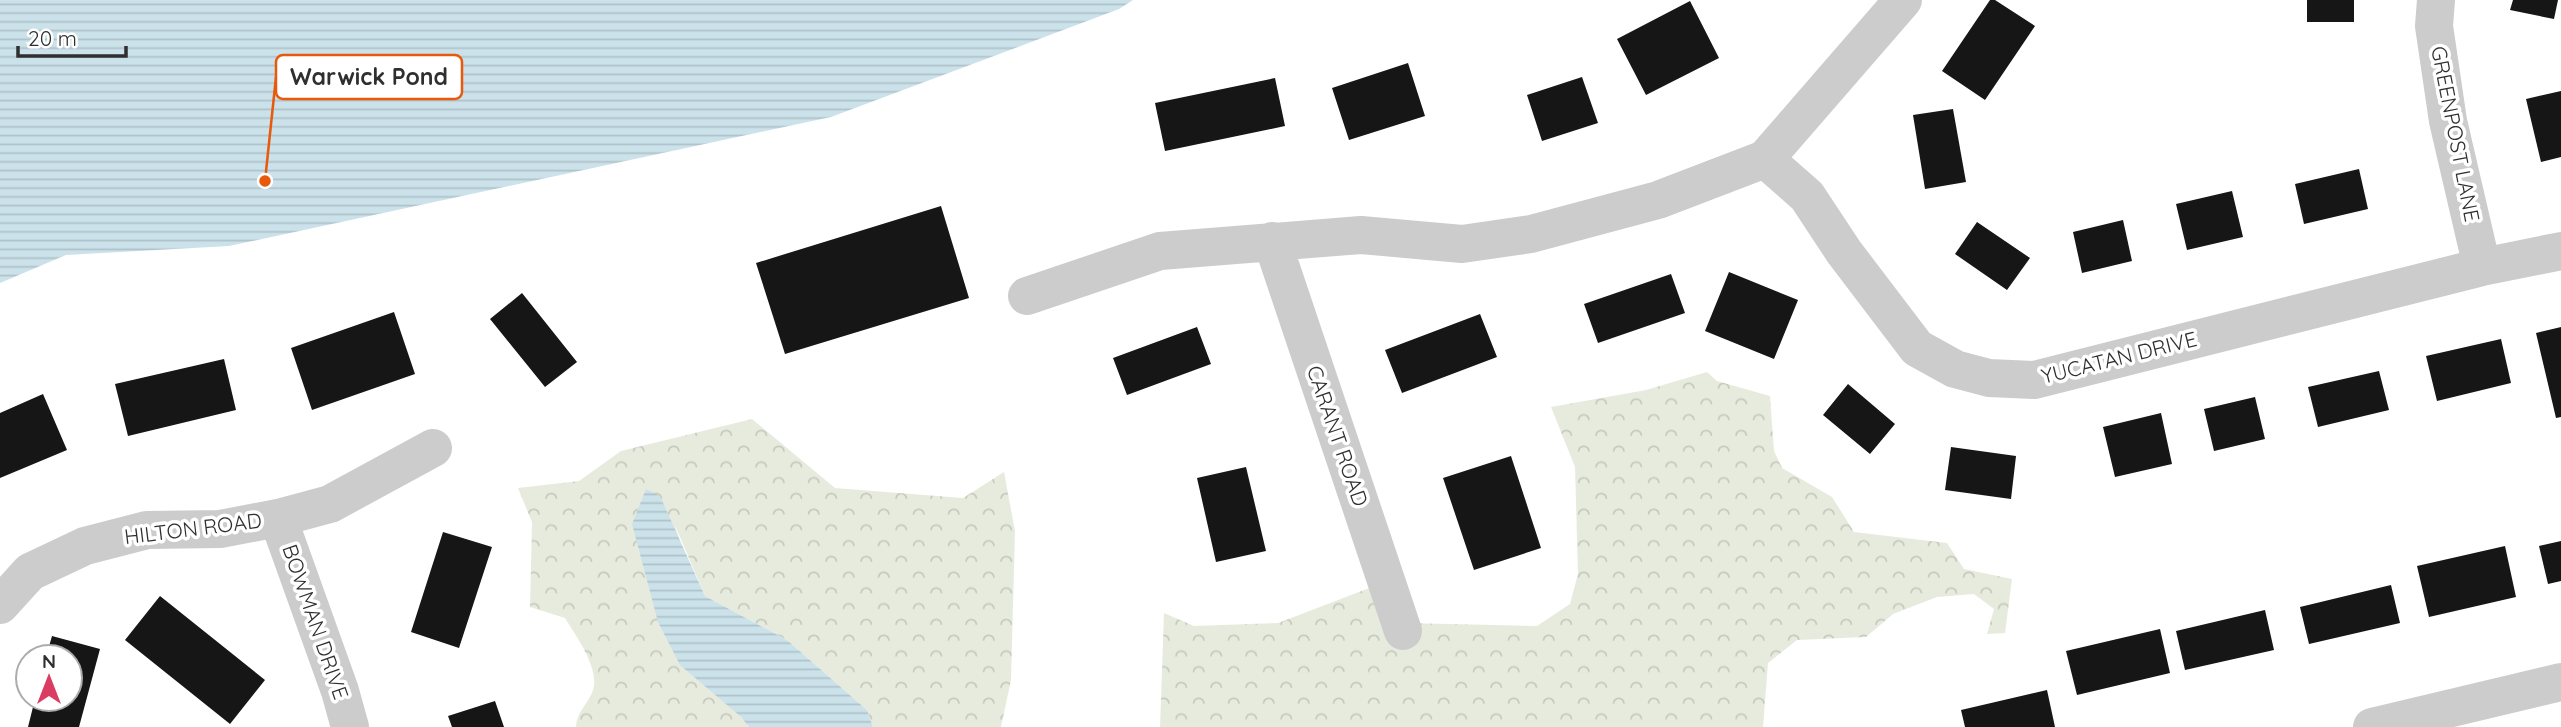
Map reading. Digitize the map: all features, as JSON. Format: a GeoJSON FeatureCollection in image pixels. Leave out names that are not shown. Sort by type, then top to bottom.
{"type":"FeatureCollection","features":[{"type":"Feature","properties":{"kind":"street"},"geometry":{"type":"LineString","coordinates":[[1027,296],[1160,250],[1361,235],[1462,244],[1531,234],[1658,200],[1765,159],[1903,0]]}},
{"type":"Feature","properties":{"kind":"street","name":"GREENPOST LANE"},"geometry":{"type":"LineString","coordinates":[[2436,0],[2434,26],[2448,121],[2482,267]]}},
{"type":"Feature","properties":{"kind":"street","name":"YUCATAN DRIVE"},"geometry":{"type":"LineString","coordinates":[[1765,159],[1807,196],[1844,252],[1917,348],[1955,369],[1989,378],[2034,380],[2482,267],[2561,251]]}},
{"type":"Feature","properties":{"kind":"street","name":"CARANT ROAD"},"geometry":{"type":"LineString","coordinates":[[1272,242],[1403,631]]}},
{"type":"Feature","properties":{"kind":"street","name":"HILTON ROAD"},"geometry":{"type":"LineString","coordinates":[[0,605],[30,572],[85,546],[147,530],[220,529],[278,518],[330,504],[433,448]]}},
{"type":"Feature","properties":{"kind":"street","name":"BOWMAN DRIVE"},"geometry":{"type":"LineString","coordinates":[[278,518],[340,691],[350,727]]}},
{"type":"Feature","properties":{"kind":"street"},"geometry":{"type":"LineString","coordinates":[[2372,727],[2561,682]]}},
{"type":"Feature","properties":{"kind":"green space"},"geometry":{"type":"Polygon","coordinates":[[[1707,372],[1717,381],[1770,396],[1774,451],[1782,468],[1832,497],[1854,532],[1947,543],[1964,569],[2012,579],[2005,633],[1987,634],[1994,609],[1974,594],[1937,597],[1893,614],[1866,637],[1797,640],[1768,663],[1763,727],[1160,727],[1164,613],[1194,626],[1278,623],[1385,582],[1404,623],[1537,626],[1570,604],[1578,574],[1575,467],[1551,407],[1646,390],[1707,372]]]}},
{"type":"Feature","properties":{"kind":"green space"},"geometry":{"type":"Polygon","coordinates":[[[752,419],[835,488],[963,498],[1004,472],[1015,531],[1011,680],[1001,727],[873,727],[867,710],[787,640],[705,596],[674,523],[740,716],[749,727],[576,727],[580,713],[592,693],[594,675],[581,644],[565,618],[530,607],[532,522],[518,488],[579,481],[621,451],[752,419]]]}},
{"type":"Feature","properties":{"kind":"water"},"geometry":{"type":"Polygon","coordinates":[[[0,0],[1133,0],[1119,9],[831,117],[229,246],[66,255],[0,283],[0,0]]]}},
{"type":"Feature","properties":{"kind":"water"},"geometry":{"type":"Polygon","coordinates":[[[646,489],[660,496],[705,596],[787,640],[867,710],[873,727],[749,727],[740,716],[680,665],[658,622],[632,524],[646,489]]]}},
{"type":"Feature","properties":{"kind":"building"},"geometry":{"type":"Polygon","coordinates":[[[1990,0],[1995,0],[2035,26],[1985,100],[1942,71],[1990,0]]]}},
{"type":"Feature","properties":{"kind":"building"},"geometry":{"type":"Polygon","coordinates":[[[2307,0],[2354,0],[2354,22],[2307,22],[2307,0]]]}},
{"type":"Feature","properties":{"kind":"building"},"geometry":{"type":"Polygon","coordinates":[[[2513,0],[2558,0],[2554,19],[2510,10],[2513,0]]]}},
{"type":"Feature","properties":{"kind":"building"},"geometry":{"type":"Polygon","coordinates":[[[1690,1],[1719,58],[1646,95],[1617,39],[1690,1]]]}},
{"type":"Feature","properties":{"kind":"building"},"geometry":{"type":"Polygon","coordinates":[[[1408,63],[1425,116],[1349,140],[1332,88],[1408,63]]]}},
{"type":"Feature","properties":{"kind":"building"},"geometry":{"type":"Polygon","coordinates":[[[1582,77],[1598,123],[1542,141],[1527,95],[1582,77]]]}},
{"type":"Feature","properties":{"kind":"building"},"geometry":{"type":"Polygon","coordinates":[[[1275,78],[1285,126],[1165,151],[1155,103],[1275,78]]]}},
{"type":"Feature","properties":{"kind":"building"},"geometry":{"type":"Polygon","coordinates":[[[2561,91],[2561,157],[2541,162],[2526,99],[2561,91]]]}},
{"type":"Feature","properties":{"kind":"building"},"geometry":{"type":"Polygon","coordinates":[[[1953,109],[1966,182],[1925,189],[1913,115],[1953,109]]]}},
{"type":"Feature","properties":{"kind":"building"},"geometry":{"type":"Polygon","coordinates":[[[2359,169],[2368,209],[2304,224],[2295,184],[2359,169]]]}},
{"type":"Feature","properties":{"kind":"building"},"geometry":{"type":"Polygon","coordinates":[[[2232,191],[2243,237],[2187,250],[2176,204],[2232,191]]]}},
{"type":"Feature","properties":{"kind":"building"},"geometry":{"type":"Polygon","coordinates":[[[941,206],[969,298],[785,354],[756,263],[941,206]]]}},
{"type":"Feature","properties":{"kind":"building"},"geometry":{"type":"Polygon","coordinates":[[[2123,220],[2132,261],[2082,273],[2073,232],[2123,220]]]}},
{"type":"Feature","properties":{"kind":"building"},"geometry":{"type":"Polygon","coordinates":[[[1977,222],[2030,258],[2007,290],[1955,254],[1977,222]]]}},
{"type":"Feature","properties":{"kind":"building"},"geometry":{"type":"Polygon","coordinates":[[[1729,272],[1798,300],[1774,359],[1705,331],[1729,272]]]}},
{"type":"Feature","properties":{"kind":"building"},"geometry":{"type":"Polygon","coordinates":[[[1671,274],[1685,313],[1598,343],[1584,304],[1671,274]]]}},
{"type":"Feature","properties":{"kind":"building"},"geometry":{"type":"Polygon","coordinates":[[[522,293],[577,362],[545,387],[490,319],[522,293]]]}},
{"type":"Feature","properties":{"kind":"building"},"geometry":{"type":"Polygon","coordinates":[[[394,312],[415,374],[312,410],[291,348],[394,312]]]}},
{"type":"Feature","properties":{"kind":"building"},"geometry":{"type":"Polygon","coordinates":[[[1480,314],[1497,357],[1402,393],[1385,350],[1480,314]]]}},
{"type":"Feature","properties":{"kind":"building"},"geometry":{"type":"Polygon","coordinates":[[[1197,327],[1211,364],[1127,395],[1113,358],[1197,327]]]}},
{"type":"Feature","properties":{"kind":"building"},"geometry":{"type":"Polygon","coordinates":[[[2561,327],[2561,417],[2556,418],[2536,333],[2561,327]]]}},
{"type":"Feature","properties":{"kind":"building"},"geometry":{"type":"Polygon","coordinates":[[[2501,339],[2511,383],[2437,401],[2426,356],[2501,339]]]}},
{"type":"Feature","properties":{"kind":"building"},"geometry":{"type":"Polygon","coordinates":[[[224,359],[236,410],[128,436],[115,384],[224,359]]]}},
{"type":"Feature","properties":{"kind":"building"},"geometry":{"type":"Polygon","coordinates":[[[2379,371],[2389,410],[2318,427],[2308,387],[2379,371]]]}},
{"type":"Feature","properties":{"kind":"building"},"geometry":{"type":"Polygon","coordinates":[[[1848,384],[1895,424],[1870,454],[1823,415],[1848,384]]]}},
{"type":"Feature","properties":{"kind":"building"},"geometry":{"type":"Polygon","coordinates":[[[43,394],[67,450],[0,478],[0,413],[43,394]]]}},
{"type":"Feature","properties":{"kind":"building"},"geometry":{"type":"Polygon","coordinates":[[[2255,397],[2265,439],[2214,451],[2204,409],[2255,397]]]}},
{"type":"Feature","properties":{"kind":"building"},"geometry":{"type":"Polygon","coordinates":[[[2161,413],[2172,464],[2115,477],[2103,427],[2161,413]]]}},
{"type":"Feature","properties":{"kind":"building"},"geometry":{"type":"Polygon","coordinates":[[[1951,447],[2016,456],[2011,499],[1945,490],[1951,447]]]}},
{"type":"Feature","properties":{"kind":"building"},"geometry":{"type":"Polygon","coordinates":[[[1511,456],[1541,548],[1474,570],[1443,478],[1511,456]]]}},
{"type":"Feature","properties":{"kind":"building"},"geometry":{"type":"Polygon","coordinates":[[[1246,467],[1266,551],[1216,562],[1197,478],[1246,467]]]}},
{"type":"Feature","properties":{"kind":"building"},"geometry":{"type":"Polygon","coordinates":[[[443,532],[492,547],[459,648],[411,632],[443,532]]]}},
{"type":"Feature","properties":{"kind":"building"},"geometry":{"type":"Polygon","coordinates":[[[2561,541],[2561,581],[2548,584],[2539,546],[2561,541]]]}},
{"type":"Feature","properties":{"kind":"building"},"geometry":{"type":"Polygon","coordinates":[[[2505,546],[2516,597],[2429,617],[2417,566],[2505,546]]]}},
{"type":"Feature","properties":{"kind":"building"},"geometry":{"type":"Polygon","coordinates":[[[2391,585],[2400,623],[2309,644],[2300,607],[2391,585]]]}},
{"type":"Feature","properties":{"kind":"building"},"geometry":{"type":"Polygon","coordinates":[[[160,596],[265,680],[230,724],[125,640],[160,596]]]}},
{"type":"Feature","properties":{"kind":"building"},"geometry":{"type":"Polygon","coordinates":[[[2265,610],[2274,650],[2185,670],[2176,631],[2265,610]]]}},
{"type":"Feature","properties":{"kind":"building"},"geometry":{"type":"Polygon","coordinates":[[[2160,629],[2170,673],[2077,695],[2066,651],[2160,629]]]}},
{"type":"Feature","properties":{"kind":"building"},"geometry":{"type":"Polygon","coordinates":[[[52,636],[78,643],[50,643],[52,636]]]}},
{"type":"Feature","properties":{"kind":"building"},"geometry":{"type":"Polygon","coordinates":[[[84,645],[100,649],[84,708],[84,645]]]}},
{"type":"Feature","properties":{"kind":"building"},"geometry":{"type":"Polygon","coordinates":[[[2047,690],[2055,727],[1965,727],[1961,710],[2047,690]]]}},
{"type":"Feature","properties":{"kind":"building"},"geometry":{"type":"Polygon","coordinates":[[[495,701],[504,727],[452,727],[448,716],[495,701]]]}},
{"type":"Feature","properties":{"kind":"building"},"geometry":{"type":"Polygon","coordinates":[[[32,713],[83,713],[79,727],[28,727],[32,713]]]}},
{"type":"Feature","properties":{"kind":"place","name":"Warwick Pond"},"geometry":{"type":"Point","coordinates":[265,181]}}]}
